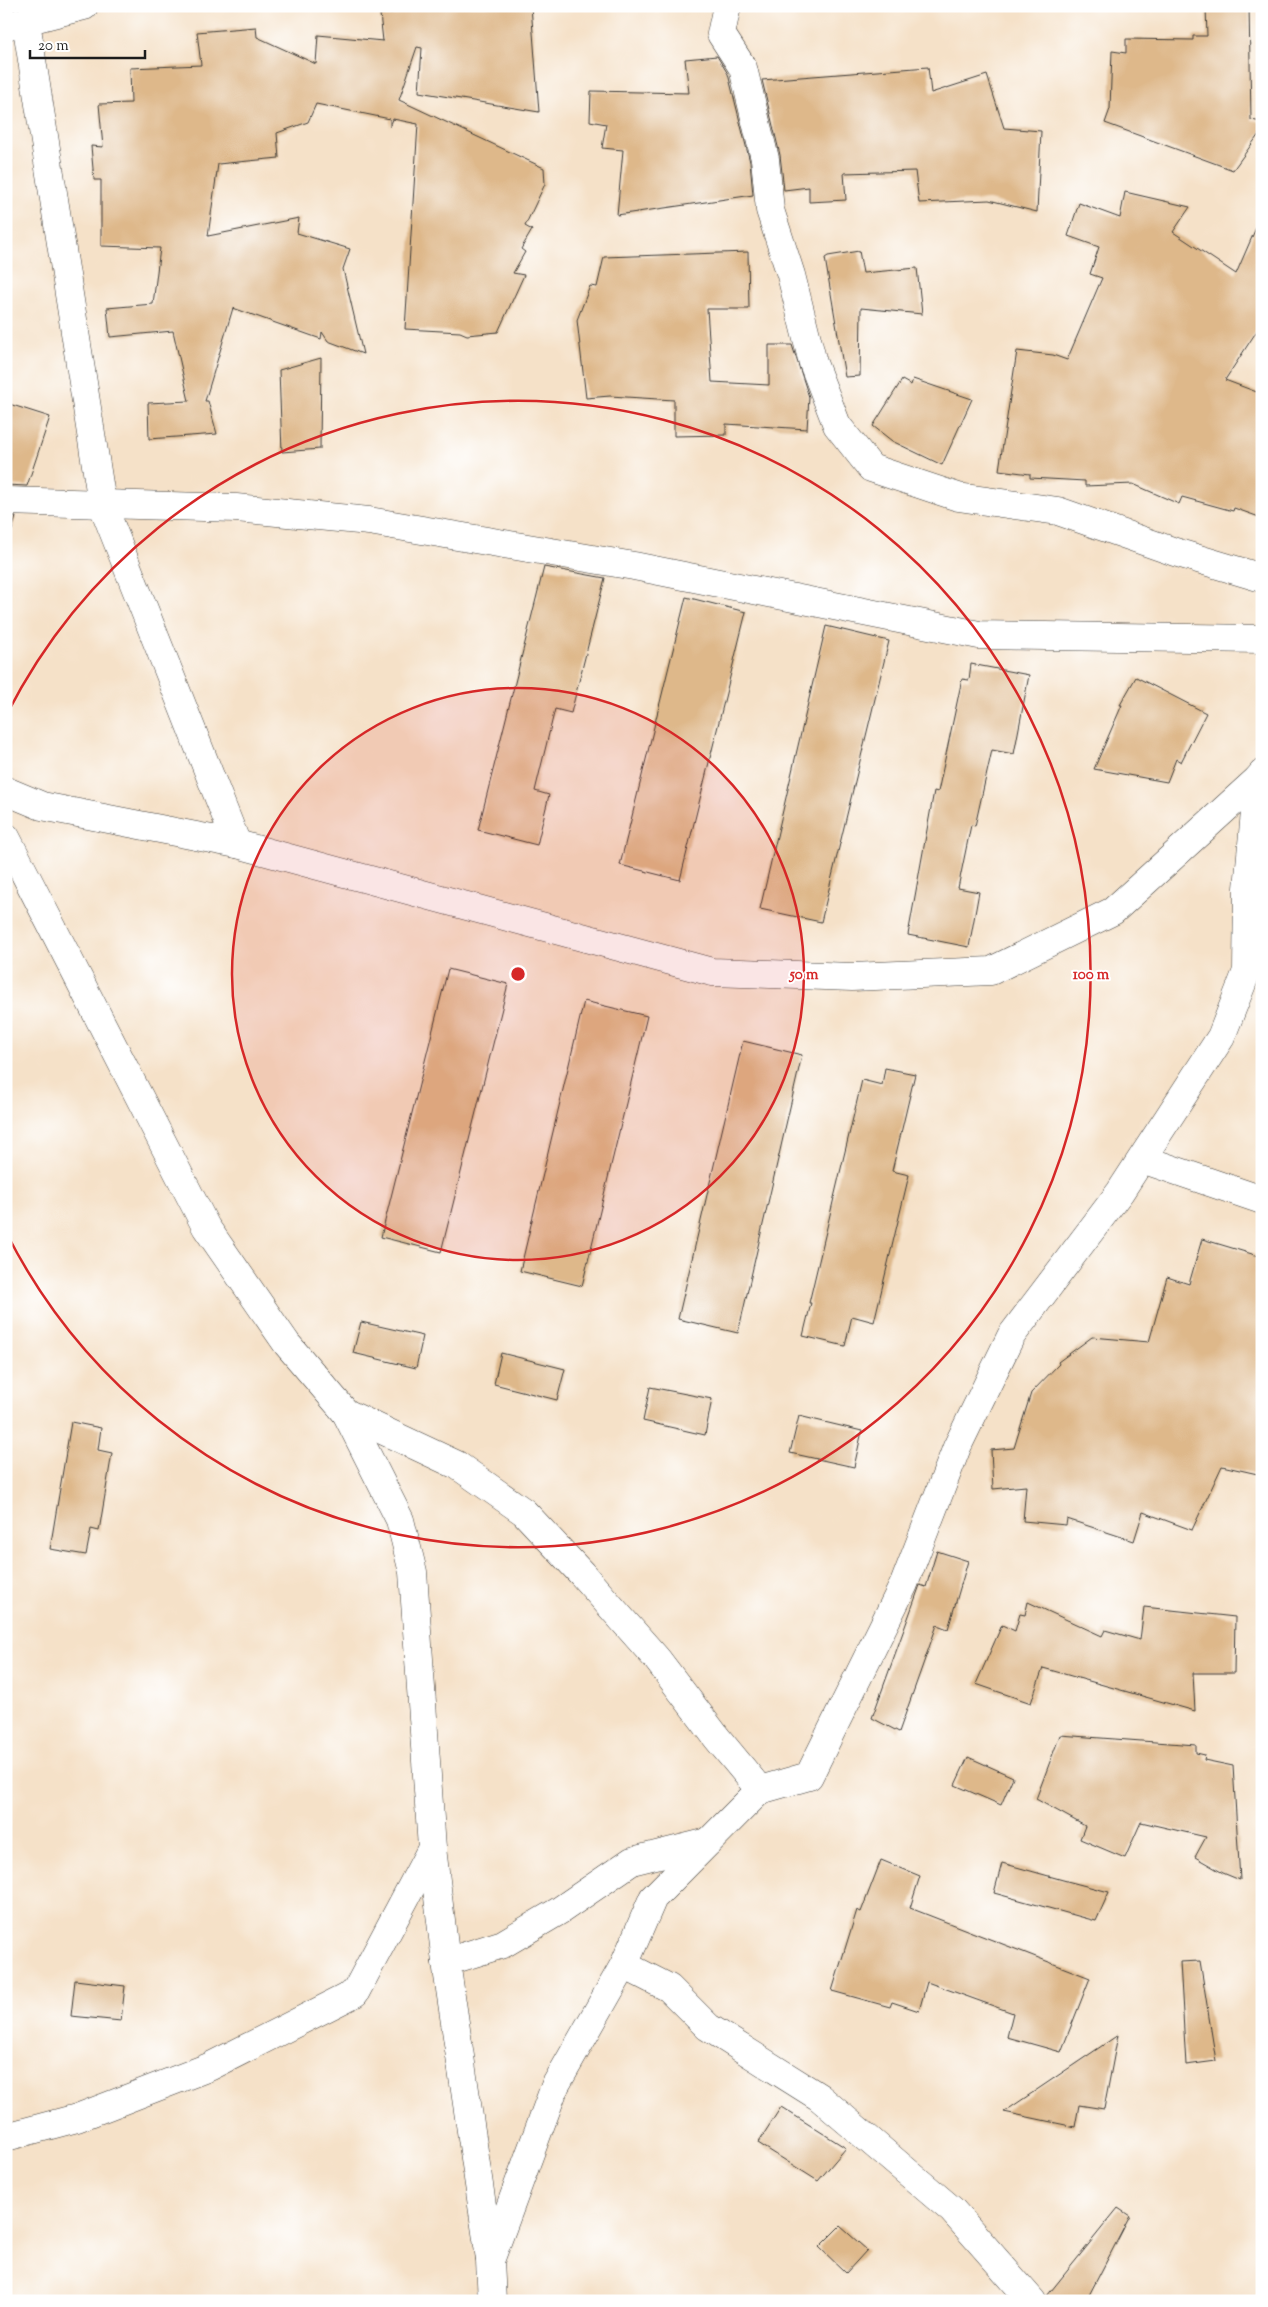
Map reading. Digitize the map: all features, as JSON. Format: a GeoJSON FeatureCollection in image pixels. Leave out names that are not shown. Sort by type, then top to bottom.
{"type":"FeatureCollection","features":[{"type":"Feature","properties":{"kind":"street"},"geometry":{"type":"LineString","coordinates":[[84,6],[16,24],[102,503],[237,844]]}},
{"type":"Feature","properties":{"kind":"street"},"geometry":{"type":"LineString","coordinates":[[726,6],[721,34],[743,68],[765,159],[770,210],[791,275],[813,363],[837,425],[871,468],[958,497],[1058,511],[1174,552],[1262,578]]}},
{"type":"Feature","properties":{"kind":"street"},"geometry":{"type":"LineString","coordinates":[[6,501],[236,508],[369,521],[634,566],[979,635],[1262,639]]}},
{"type":"Feature","properties":{"kind":"street"},"geometry":{"type":"LineString","coordinates":[[6,790],[42,806],[237,844],[712,972],[852,977],[991,971],[1113,911],[1260,776]]}},
{"type":"Feature","properties":{"kind":"street"},"geometry":{"type":"LineString","coordinates":[[490,2261],[555,2086],[624,1965],[653,1898],[760,1790],[809,1776],[904,1584],[957,1447],[1010,1336],[1120,1192],[1221,1037],[1247,971],[1248,888],[1260,776]]}},
{"type":"Feature","properties":{"kind":"street"},"geometry":{"type":"LineString","coordinates":[[6,837],[206,1227],[286,1344],[346,1413],[400,1520],[413,1572],[432,1848],[446,1962],[490,2261],[492,2301]]}},
{"type":"Feature","properties":{"kind":"street"},"geometry":{"type":"LineString","coordinates":[[1142,1159],[1262,1200]]}},
{"type":"Feature","properties":{"kind":"street"},"geometry":{"type":"LineString","coordinates":[[346,1413],[457,1466],[524,1512],[658,1659],[717,1738],[760,1790]]}},
{"type":"Feature","properties":{"kind":"street"},"geometry":{"type":"LineString","coordinates":[[446,1962],[503,1944],[559,1911],[632,1861],[708,1842]]}},
{"type":"Feature","properties":{"kind":"street"},"geometry":{"type":"LineString","coordinates":[[6,2136],[77,2118],[209,2066],[356,1993],[432,1848]]}},
{"type":"Feature","properties":{"kind":"street"},"geometry":{"type":"LineString","coordinates":[[624,1965],[669,1988],[708,2028],[819,2097],[952,2210],[1032,2301]]}},
{"type":"Feature","properties":{"kind":"building"},"geometry":{"type":"Polygon","coordinates":[[[396,6],[531,6],[539,112],[419,92],[422,48],[417,47],[399,100],[544,168],[545,184],[525,226],[532,230],[521,249],[525,252],[513,273],[524,275],[498,332],[467,335],[460,332],[405,329],[418,124],[393,119],[390,127],[390,119],[316,104],[308,122],[277,133],[279,158],[218,164],[208,236],[299,218],[297,233],[350,249],[343,269],[363,354],[328,341],[322,332],[321,339],[233,308],[205,401],[208,401],[217,434],[149,439],[148,403],[189,401],[173,331],[110,337],[107,308],[153,304],[160,248],[101,246],[101,180],[94,180],[91,146],[103,147],[99,104],[131,103],[130,68],[201,65],[197,32],[256,27],[257,37],[316,64],[318,35],[383,41],[380,14],[397,12],[396,6]]]}},
{"type":"Feature","properties":{"kind":"building"},"geometry":{"type":"Polygon","coordinates":[[[1249,6],[1251,120],[1262,122],[1262,130],[1233,170],[1105,123],[1110,109],[1112,51],[1126,53],[1126,39],[1193,40],[1193,36],[1207,36],[1206,7],[1249,6]]]}},
{"type":"Feature","properties":{"kind":"building"},"geometry":{"type":"Polygon","coordinates":[[[717,56],[728,74],[750,162],[753,195],[617,215],[623,150],[602,148],[606,124],[590,121],[591,91],[689,93],[685,59],[717,56]]]}},
{"type":"Feature","properties":{"kind":"building"},"geometry":{"type":"Polygon","coordinates":[[[928,67],[931,93],[987,75],[1004,128],[1041,131],[1037,212],[989,200],[919,203],[915,171],[844,173],[846,200],[809,202],[809,187],[784,190],[780,155],[762,80],[928,67]]]}},
{"type":"Feature","properties":{"kind":"building"},"geometry":{"type":"Polygon","coordinates":[[[1125,192],[1190,207],[1173,232],[1236,274],[1262,214],[1262,323],[1225,380],[1262,394],[1262,518],[1234,508],[1233,511],[1182,497],[1179,504],[1133,484],[1085,486],[1085,481],[1030,478],[1030,474],[999,470],[1017,351],[1053,355],[1067,360],[1102,278],[1090,274],[1099,247],[1068,236],[1079,203],[1120,218],[1125,192]]]}},
{"type":"Feature","properties":{"kind":"building"},"geometry":{"type":"Polygon","coordinates":[[[859,251],[863,273],[917,268],[922,314],[861,308],[860,376],[845,377],[825,258],[859,251]]]}},
{"type":"Feature","properties":{"kind":"building"},"geometry":{"type":"Polygon","coordinates":[[[748,252],[749,309],[707,309],[712,382],[769,385],[769,345],[792,345],[809,397],[807,429],[726,424],[726,435],[674,436],[674,400],[610,396],[586,398],[577,320],[590,286],[597,287],[604,257],[748,252]]]}},
{"type":"Feature","properties":{"kind":"building"},"geometry":{"type":"Polygon","coordinates":[[[321,358],[320,449],[282,452],[279,370],[321,358]]]}},
{"type":"Feature","properties":{"kind":"building"},"geometry":{"type":"Polygon","coordinates":[[[913,379],[972,399],[942,465],[892,441],[873,426],[902,380],[911,385],[913,379]]]}},
{"type":"Feature","properties":{"kind":"building"},"geometry":{"type":"Polygon","coordinates":[[[6,403],[50,417],[27,486],[6,485],[6,403]]]}},
{"type":"Feature","properties":{"kind":"building"},"geometry":{"type":"Polygon","coordinates":[[[6,517],[16,517],[12,530],[6,529],[6,517]]]}},
{"type":"Feature","properties":{"kind":"building"},"geometry":{"type":"Polygon","coordinates":[[[544,567],[605,578],[571,713],[555,709],[535,791],[549,795],[537,845],[478,830],[544,567]]]}},
{"type":"Feature","properties":{"kind":"building"},"geometry":{"type":"Polygon","coordinates":[[[686,597],[746,612],[680,880],[620,865],[686,597]]]}},
{"type":"Feature","properties":{"kind":"building"},"geometry":{"type":"Polygon","coordinates":[[[826,626],[889,641],[821,922],[760,909],[826,626]]]}},
{"type":"Feature","properties":{"kind":"building"},"geometry":{"type":"Polygon","coordinates":[[[971,664],[1029,675],[1014,754],[992,750],[975,826],[971,825],[958,888],[979,892],[969,947],[908,935],[934,791],[938,792],[962,679],[969,680],[971,664]]]}},
{"type":"Feature","properties":{"kind":"building"},"geometry":{"type":"Polygon","coordinates":[[[1136,677],[1206,713],[1181,762],[1176,759],[1167,782],[1094,769],[1122,705],[1120,705],[1136,677]]]}},
{"type":"Feature","properties":{"kind":"building"},"geometry":{"type":"Polygon","coordinates":[[[448,969],[508,984],[441,1252],[381,1237],[448,969]]]}},
{"type":"Feature","properties":{"kind":"building"},"geometry":{"type":"Polygon","coordinates":[[[584,1001],[647,1016],[582,1286],[520,1271],[584,1001]]]}},
{"type":"Feature","properties":{"kind":"building"},"geometry":{"type":"Polygon","coordinates":[[[743,1041],[802,1055],[738,1333],[678,1319],[743,1041]]]}},
{"type":"Feature","properties":{"kind":"building"},"geometry":{"type":"Polygon","coordinates":[[[885,1068],[915,1074],[892,1171],[909,1175],[874,1322],[852,1316],[845,1346],[803,1336],[811,1303],[809,1303],[862,1080],[882,1085],[885,1068]]]}},
{"type":"Feature","properties":{"kind":"building"},"geometry":{"type":"Polygon","coordinates":[[[1202,1239],[1262,1257],[1262,1475],[1222,1466],[1192,1530],[1143,1512],[1134,1541],[1067,1519],[1066,1525],[1023,1521],[1026,1486],[993,1489],[991,1450],[1014,1448],[1031,1393],[1059,1364],[1058,1362],[1092,1337],[1149,1342],[1167,1277],[1189,1284],[1202,1239]]]}},
{"type":"Feature","properties":{"kind":"building"},"geometry":{"type":"Polygon","coordinates":[[[361,1322],[423,1336],[416,1368],[353,1353],[361,1322]]]}},
{"type":"Feature","properties":{"kind":"building"},"geometry":{"type":"Polygon","coordinates":[[[501,1353],[565,1369],[557,1400],[494,1384],[501,1353]]]}},
{"type":"Feature","properties":{"kind":"building"},"geometry":{"type":"Polygon","coordinates":[[[650,1387],[712,1399],[705,1435],[643,1421],[650,1387]]]}},
{"type":"Feature","properties":{"kind":"building"},"geometry":{"type":"Polygon","coordinates":[[[799,1416],[862,1431],[854,1467],[790,1453],[799,1416]]]}},
{"type":"Feature","properties":{"kind":"building"},"geometry":{"type":"Polygon","coordinates":[[[71,1422],[101,1428],[98,1450],[112,1453],[99,1531],[91,1529],[86,1555],[50,1549],[71,1422]]]}},
{"type":"Feature","properties":{"kind":"building"},"geometry":{"type":"Polygon","coordinates":[[[937,1551],[968,1561],[948,1629],[937,1625],[899,1732],[872,1718],[920,1585],[926,1587],[937,1551]]]}},
{"type":"Feature","properties":{"kind":"building"},"geometry":{"type":"Polygon","coordinates":[[[1028,1602],[1102,1636],[1105,1630],[1140,1640],[1144,1607],[1235,1617],[1234,1673],[1193,1673],[1195,1711],[1043,1668],[1031,1703],[976,1684],[1002,1625],[1015,1631],[1020,1614],[1025,1615],[1028,1602]]]}},
{"type":"Feature","properties":{"kind":"building"},"geometry":{"type":"Polygon","coordinates":[[[1060,1735],[1196,1745],[1196,1753],[1205,1755],[1204,1760],[1233,1766],[1240,1880],[1223,1873],[1195,1857],[1206,1837],[1141,1822],[1125,1858],[1080,1839],[1085,1826],[1036,1799],[1060,1735]]]}},
{"type":"Feature","properties":{"kind":"building"},"geometry":{"type":"Polygon","coordinates":[[[968,1757],[1013,1777],[1001,1805],[955,1785],[968,1757]]]}},
{"type":"Feature","properties":{"kind":"building"},"geometry":{"type":"Polygon","coordinates":[[[881,1860],[920,1876],[910,1908],[1090,1978],[1061,2052],[1007,2037],[1013,2013],[927,1982],[919,2011],[892,2002],[890,2007],[832,1991],[857,1910],[861,1912],[881,1860]]]}},
{"type":"Feature","properties":{"kind":"building"},"geometry":{"type":"Polygon","coordinates":[[[1002,1863],[1109,1892],[1096,1921],[994,1893],[1002,1863]]]}},
{"type":"Feature","properties":{"kind":"building"},"geometry":{"type":"Polygon","coordinates":[[[1200,1961],[1216,2061],[1186,2065],[1180,1962],[1200,1961]]]}},
{"type":"Feature","properties":{"kind":"building"},"geometry":{"type":"Polygon","coordinates":[[[75,1980],[125,1986],[121,2021],[71,2016],[75,1980]]]}},
{"type":"Feature","properties":{"kind":"building"},"geometry":{"type":"Polygon","coordinates":[[[1118,2035],[1104,2109],[1079,2105],[1075,2127],[1004,2112],[1118,2035]]]}},
{"type":"Feature","properties":{"kind":"building"},"geometry":{"type":"Polygon","coordinates":[[[781,2107],[846,2148],[818,2181],[758,2143],[781,2107]]]}},
{"type":"Feature","properties":{"kind":"building"},"geometry":{"type":"Polygon","coordinates":[[[1118,2208],[1130,2216],[1086,2301],[1047,2301],[1047,2296],[1118,2208]]]}},
{"type":"Feature","properties":{"kind":"building"},"geometry":{"type":"Polygon","coordinates":[[[840,2226],[867,2250],[846,2273],[819,2247],[840,2226]]]}}]}
